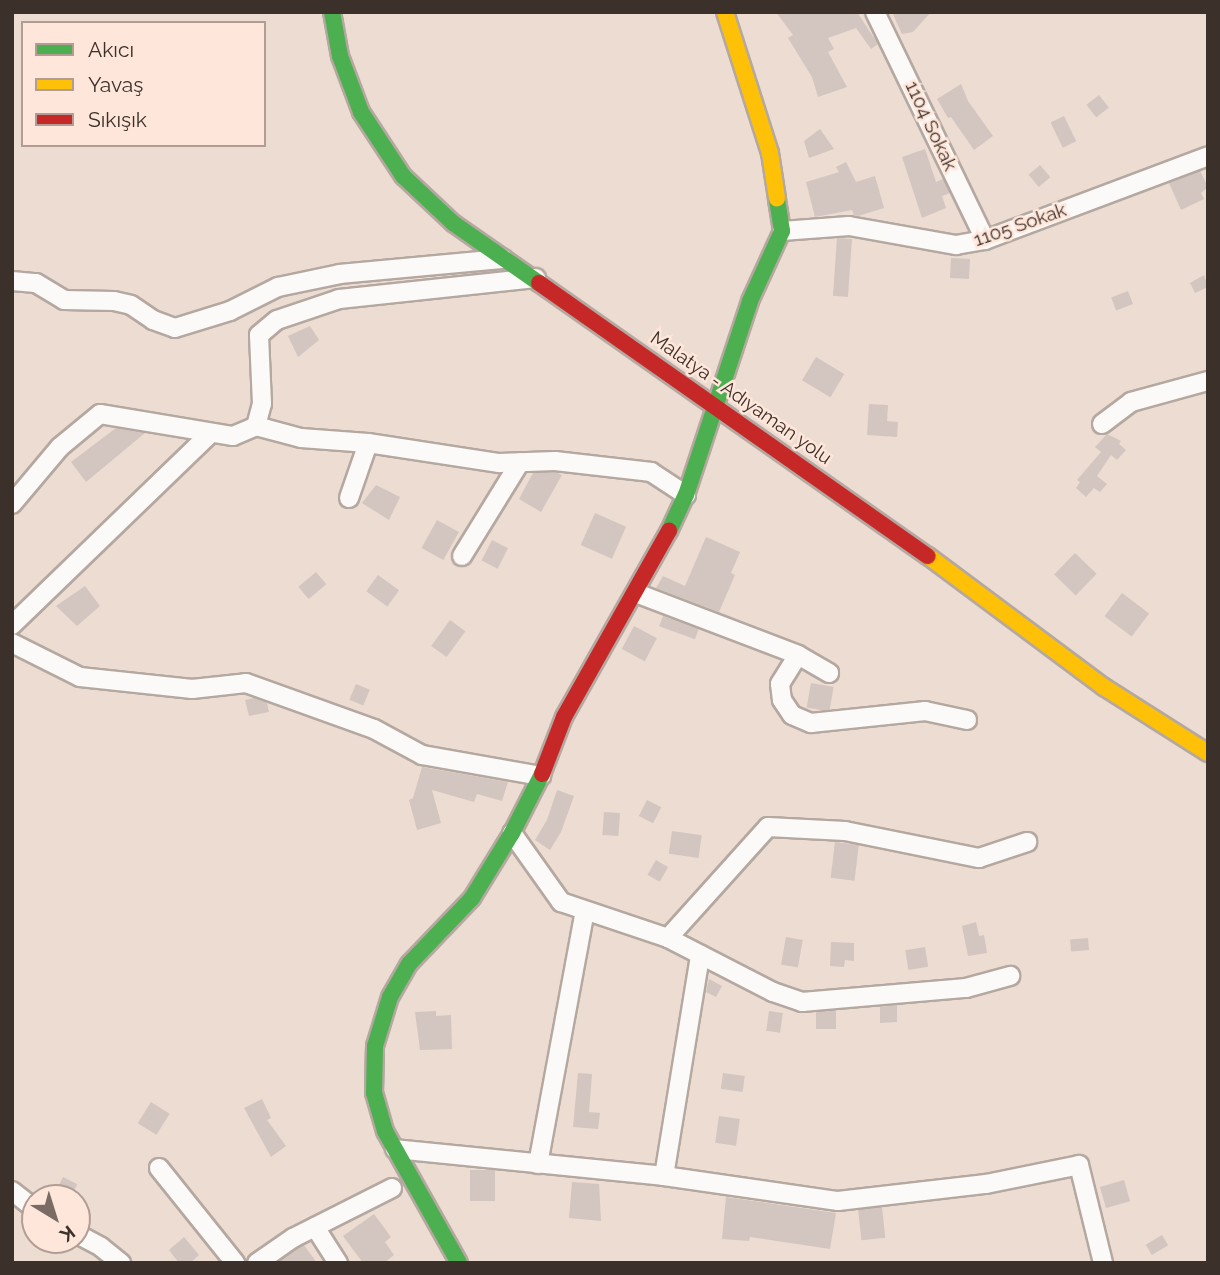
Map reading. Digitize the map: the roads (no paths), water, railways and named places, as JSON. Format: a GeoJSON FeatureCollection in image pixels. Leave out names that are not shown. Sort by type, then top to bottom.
{"type":"FeatureCollection","features":[{"type":"Feature","properties":{"kind":"main road","name":"Malatya - Adıyaman yolu"},"geometry":{"type":"LineString","coordinates":[[332,12],[340,56],[361,112],[402,176],[453,223],[503,259],[536,278],[976,590],[1104,687],[1208,752]]}},
{"type":"Feature","properties":{"kind":"main road"},"geometry":{"type":"LineString","coordinates":[[459,1263],[385,1131],[374,1093],[375,1046],[390,997],[409,964],[472,898],[512,833],[541,776],[564,717],[636,593],[686,495],[750,302],[782,231],[770,153],[725,12]]}},
{"type":"Feature","properties":{"kind":"street","name":"1104 Sokak"},"geometry":{"type":"LineString","coordinates":[[875,12],[985,240]]}},
{"type":"Feature","properties":{"kind":"street","name":"1105 Sokak"},"geometry":{"type":"LineString","coordinates":[[782,231],[849,226],[956,245],[985,240],[1208,156]]}},
{"type":"Feature","properties":{"kind":"street"},"geometry":{"type":"LineString","coordinates":[[12,281],[36,283],[64,300],[114,301],[131,305],[153,320],[174,328],[230,311],[278,287],[365,271],[503,259]]}},
{"type":"Feature","properties":{"kind":"street"},"geometry":{"type":"LineString","coordinates":[[256,426],[262,404],[259,335],[277,320],[339,299],[536,278]]}},
{"type":"Feature","properties":{"kind":"street"},"geometry":{"type":"LineString","coordinates":[[1102,424],[1131,402],[1208,381]]}},
{"type":"Feature","properties":{"kind":"street"},"geometry":{"type":"LineString","coordinates":[[12,504],[61,447],[100,414],[210,434],[233,436],[256,426],[301,438],[368,443],[499,463],[555,461],[651,472],[686,495]]}},
{"type":"Feature","properties":{"kind":"street"},"geometry":{"type":"LineString","coordinates":[[12,625],[210,434]]}},
{"type":"Feature","properties":{"kind":"street"},"geometry":{"type":"LineString","coordinates":[[349,498],[368,443]]}},
{"type":"Feature","properties":{"kind":"street"},"geometry":{"type":"LineString","coordinates":[[462,556],[520,462]]}},
{"type":"Feature","properties":{"kind":"street"},"geometry":{"type":"LineString","coordinates":[[636,593],[798,655],[830,673]]}},
{"type":"Feature","properties":{"kind":"street"},"geometry":{"type":"LineString","coordinates":[[12,643],[80,677],[192,689],[246,683],[374,729],[422,755],[541,776]]}},
{"type":"Feature","properties":{"kind":"street"},"geometry":{"type":"LineString","coordinates":[[798,655],[780,684],[782,700],[792,715],[811,723],[925,711],[967,720]]}},
{"type":"Feature","properties":{"kind":"street"},"geometry":{"type":"LineString","coordinates":[[668,938],[768,827],[845,831],[979,858],[1027,842]]}},
{"type":"Feature","properties":{"kind":"street"},"geometry":{"type":"LineString","coordinates":[[512,833],[561,902],[668,938],[773,992],[802,1002],[966,988],[1010,976]]}},
{"type":"Feature","properties":{"kind":"street"},"geometry":{"type":"LineString","coordinates":[[538,1164],[585,911]]}},
{"type":"Feature","properties":{"kind":"street"},"geometry":{"type":"LineString","coordinates":[[664,1176],[701,955]]}},
{"type":"Feature","properties":{"kind":"street"},"geometry":{"type":"LineString","coordinates":[[395,1149],[664,1176],[838,1201],[986,1184],[1079,1165],[1103,1263]]}},
{"type":"Feature","properties":{"kind":"street"},"geometry":{"type":"LineString","coordinates":[[159,1168],[235,1263]]}},
{"type":"Feature","properties":{"kind":"street"},"geometry":{"type":"LineString","coordinates":[[257,1263],[315,1227],[392,1188]]}},
{"type":"Feature","properties":{"kind":"street"},"geometry":{"type":"LineString","coordinates":[[315,1227],[338,1263]]}},
{"type":"Feature","properties":{"kind":"street"},"geometry":{"type":"LineString","coordinates":[[91,1242],[121,1263]]}}]}
